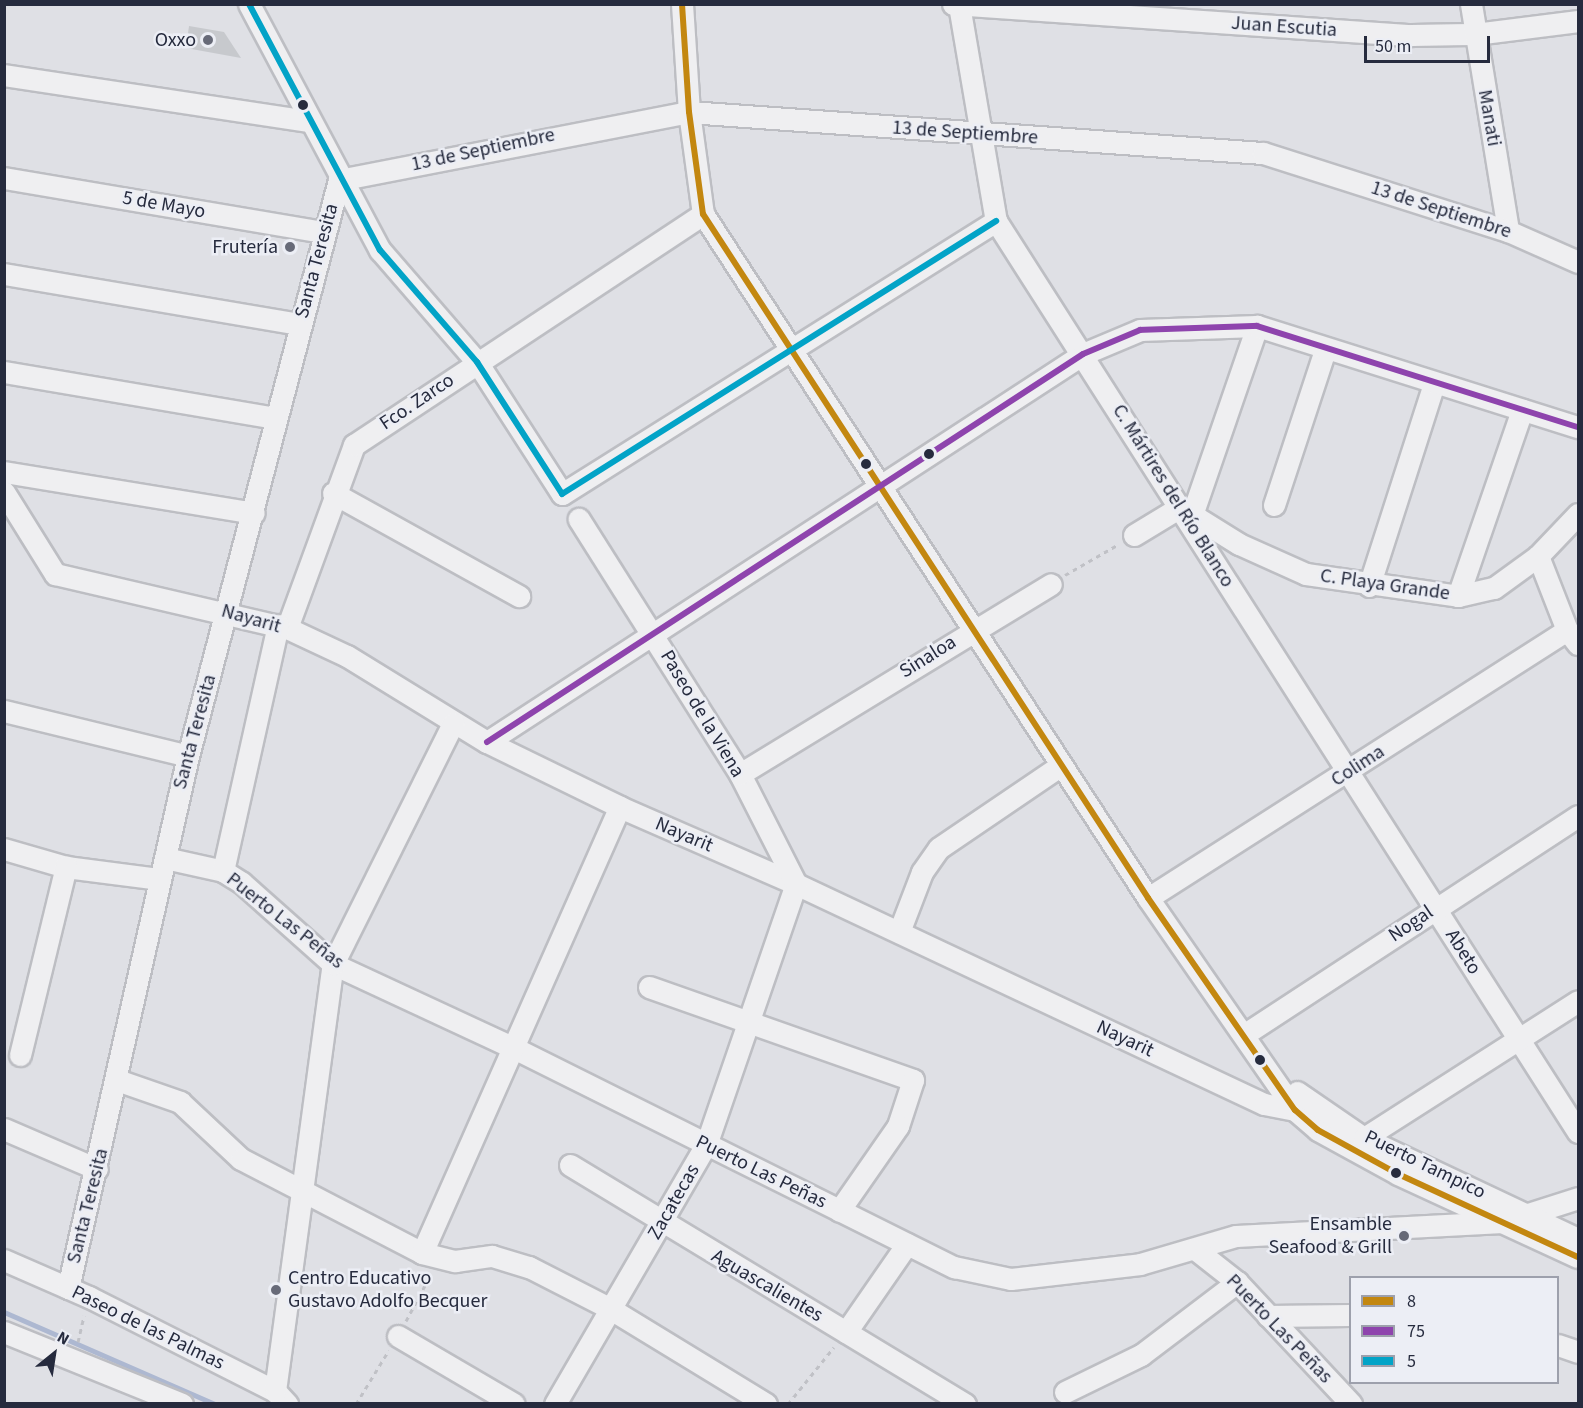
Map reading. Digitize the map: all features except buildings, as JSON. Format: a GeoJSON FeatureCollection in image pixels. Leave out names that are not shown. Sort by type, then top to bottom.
{"type":"FeatureCollection","features":[{"type":"Feature","properties":{"kind":"street"},"geometry":{"type":"LineString","coordinates":[[249,4],[339,180],[380,250],[477,362],[562,494],[796,351],[996,221],[959,5]]}},
{"type":"Feature","properties":{"kind":"street"},"geometry":{"type":"LineString","coordinates":[[682,4],[689,112],[703,214],[796,351],[975,628],[1060,765],[1148,898],[1245,1035],[1277,1078],[1301,1105]]}},
{"type":"Feature","properties":{"kind":"street","name":"Juan Escutia"},"geometry":{"type":"LineString","coordinates":[[953,4],[1039,7],[1411,36],[1475,34],[1578,21]]}},
{"type":"Feature","properties":{"kind":"street","name":"Manati"},"geometry":{"type":"LineString","coordinates":[[1471,4],[1508,231]]}},
{"type":"Feature","properties":{"kind":"street"},"geometry":{"type":"LineString","coordinates":[[5,81],[309,121]]}},
{"type":"Feature","properties":{"kind":"street","name":"13 de Septiembre"},"geometry":{"type":"LineString","coordinates":[[339,180],[689,112],[1263,153],[1508,231],[1578,262]]}},
{"type":"Feature","properties":{"kind":"street","name":"5 de Mayo"},"geometry":{"type":"LineString","coordinates":[[4,178],[323,232]]}},
{"type":"Feature","properties":{"kind":"street","name":"Santa Teresita"},"geometry":{"type":"LineString","coordinates":[[68,1288],[97,1169],[188,756],[254,513],[323,232],[339,180]]}},
{"type":"Feature","properties":{"kind":"street","name":"Fco. Zarco"},"geometry":{"type":"LineString","coordinates":[[223,872],[282,627],[333,493],[354,445],[703,214]]}},
{"type":"Feature","properties":{"kind":"street","name":"C. Mártires del Río Blanco"},"geometry":{"type":"LineString","coordinates":[[996,221],[1186,511],[1347,773]]}},
{"type":"Feature","properties":{"kind":"street"},"geometry":{"type":"LineString","coordinates":[[4,274],[300,324]]}},
{"type":"Feature","properties":{"kind":"street"},"geometry":{"type":"LineString","coordinates":[[1134,535],[1186,511],[1257,326]]}},
{"type":"Feature","properties":{"kind":"street"},"geometry":{"type":"LineString","coordinates":[[487,742],[883,488],[1083,354],[1140,330],[1257,326],[1324,350],[1578,427]]}},
{"type":"Feature","properties":{"kind":"street"},"geometry":{"type":"LineString","coordinates":[[1274,505],[1324,350]]}},
{"type":"Feature","properties":{"kind":"street"},"geometry":{"type":"LineString","coordinates":[[4,372],[276,418]]}},
{"type":"Feature","properties":{"kind":"street"},"geometry":{"type":"LineString","coordinates":[[1369,586],[1434,384]]}},
{"type":"Feature","properties":{"kind":"street"},"geometry":{"type":"LineString","coordinates":[[1458,596],[1522,411]]}},
{"type":"Feature","properties":{"kind":"street"},"geometry":{"type":"LineString","coordinates":[[4,472],[254,513]]}},
{"type":"Feature","properties":{"kind":"street","name":"Nayarit"},"geometry":{"type":"LineString","coordinates":[[4,492],[56,574],[228,611],[282,627],[347,656],[487,742],[620,807],[796,884],[1264,1104],[1301,1105]]}},
{"type":"Feature","properties":{"kind":"street"},"geometry":{"type":"LineString","coordinates":[[333,493],[519,596]]}},
{"type":"Feature","properties":{"kind":"street","name":"C. Playa Grande"},"geometry":{"type":"LineString","coordinates":[[1186,511],[1239,544],[1306,574],[1369,586],[1458,596],[1494,588],[1538,556],[1578,514]]}},
{"type":"Feature","properties":{"kind":"street","name":"Paseo de la Viena"},"geometry":{"type":"LineString","coordinates":[[579,519],[654,633],[740,774],[796,884]]}},
{"type":"Feature","properties":{"kind":"street"},"geometry":{"type":"LineString","coordinates":[[1538,556],[1573,637]]}},
{"type":"Feature","properties":{"kind":"street","name":"Sinaloa"},"geometry":{"type":"LineString","coordinates":[[740,774],[975,628],[1051,584]]}},
{"type":"Feature","properties":{"kind":"street","name":"Colima"},"geometry":{"type":"LineString","coordinates":[[1148,898],[1347,773],[1573,637]]}},
{"type":"Feature","properties":{"kind":"street"},"geometry":{"type":"LineString","coordinates":[[4,711],[188,756]]}},
{"type":"Feature","properties":{"kind":"street"},"geometry":{"type":"LineString","coordinates":[[281,1398],[302,1190],[333,964],[453,723]]}},
{"type":"Feature","properties":{"kind":"street"},"geometry":{"type":"LineString","coordinates":[[899,932],[922,873],[939,848],[1060,765]]}},
{"type":"Feature","properties":{"kind":"street","name":"Abeto"},"geometry":{"type":"LineString","coordinates":[[1347,773],[1578,1131]]}},
{"type":"Feature","properties":{"kind":"street"},"geometry":{"type":"LineString","coordinates":[[422,1253],[620,807]]}},
{"type":"Feature","properties":{"kind":"street","name":"Nogal"},"geometry":{"type":"LineString","coordinates":[[1245,1035],[1435,907],[1578,816]]}},
{"type":"Feature","properties":{"kind":"street"},"geometry":{"type":"LineString","coordinates":[[4,849],[66,867],[160,879]]}},
{"type":"Feature","properties":{"kind":"street","name":"Puerto Las Peñas"},"geometry":{"type":"LineString","coordinates":[[165,858],[223,872],[333,964],[512,1047],[706,1146],[954,1267],[1011,1279],[1140,1264],[1195,1249],[1237,1282],[1351,1404]]}},
{"type":"Feature","properties":{"kind":"street"},"geometry":{"type":"LineString","coordinates":[[20,1055],[66,867]]}},
{"type":"Feature","properties":{"kind":"street","name":"Zacatecas"},"geometry":{"type":"LineString","coordinates":[[555,1404],[609,1308],[662,1224],[706,1146],[796,884]]}},
{"type":"Feature","properties":{"kind":"street"},"geometry":{"type":"LineString","coordinates":[[649,987],[914,1080],[898,1126],[839,1211]]}},
{"type":"Feature","properties":{"kind":"street"},"geometry":{"type":"LineString","coordinates":[[1364,1138],[1578,1001]]}},
{"type":"Feature","properties":{"kind":"street"},"geometry":{"type":"LineString","coordinates":[[117,1080],[180,1102],[241,1159],[422,1253],[455,1261],[492,1257],[529,1267],[609,1308],[766,1404]]}},
{"type":"Feature","properties":{"kind":"street","name":"Puerto Tampico"},"geometry":{"type":"LineString","coordinates":[[1301,1105],[1364,1138],[1578,1239]]}},
{"type":"Feature","properties":{"kind":"street","name":"Puerto Tampico"},"geometry":{"type":"LineString","coordinates":[[1301,1105],[1318,1130],[1398,1174],[1578,1257]]}},
{"type":"Feature","properties":{"kind":"street"},"geometry":{"type":"LineString","coordinates":[[4,1129],[97,1169]]}},
{"type":"Feature","properties":{"kind":"street","name":"Aguascalientes"},"geometry":{"type":"LineString","coordinates":[[570,1166],[662,1224],[965,1404]]}},
{"type":"Feature","properties":{"kind":"street"},"geometry":{"type":"LineString","coordinates":[[1195,1249],[1236,1236],[1503,1222],[1578,1198]]}},
{"type":"Feature","properties":{"kind":"street"},"geometry":{"type":"LineString","coordinates":[[846,1332],[907,1244]]}},
{"type":"Feature","properties":{"kind":"street","name":"Paseo de las Palmas"},"geometry":{"type":"LineString","coordinates":[[4,1260],[68,1288],[281,1398]]}},
{"type":"Feature","properties":{"kind":"street"},"geometry":{"type":"LineString","coordinates":[[1065,1392],[1141,1355],[1237,1282]]}},
{"type":"Feature","properties":{"kind":"street"},"geometry":{"type":"LineString","coordinates":[[1268,1316],[1349,1315]]}},
{"type":"Feature","properties":{"kind":"street"},"geometry":{"type":"LineString","coordinates":[[4,1332],[182,1404]]}},
{"type":"Feature","properties":{"kind":"street"},"geometry":{"type":"LineString","coordinates":[[398,1336],[514,1404]]}},
{"type":"Feature","properties":{"kind":"street"},"geometry":{"type":"LineString","coordinates":[[1559,1347],[1578,1352]]}},
{"type":"Feature","properties":{"kind":"path"},"geometry":{"type":"LineString","coordinates":[[1051,584],[1134,535]]}},
{"type":"Feature","properties":{"kind":"path"},"geometry":{"type":"LineString","coordinates":[[76,1346],[83,1320]]}},
{"type":"Feature","properties":{"kind":"path"},"geometry":{"type":"LineString","coordinates":[[788,1404],[846,1332]]}},
{"type":"Feature","properties":{"kind":"waterway"},"geometry":{"type":"LineString","coordinates":[[4,1312],[215,1404]]}},
{"type":"Feature","properties":{"kind":"transit line","name":"5"},"geometry":{"type":"LineString","coordinates":[[249,4],[380,250],[477,362],[562,494],[996,221]]}},
{"type":"Feature","properties":{"kind":"transit line","name":"8"},"geometry":{"type":"LineString","coordinates":[[682,4],[689,112],[703,214],[1148,898],[1295,1110],[1318,1130],[1398,1174],[1578,1257]]}},
{"type":"Feature","properties":{"kind":"transit line","name":"75"},"geometry":{"type":"LineString","coordinates":[[487,742],[1083,354],[1140,330],[1257,326],[1578,427]]}},
{"type":"Feature","properties":{"kind":"place","name":"Oxxo"},"geometry":{"type":"Point","coordinates":[208,40]}},
{"type":"Feature","properties":{"kind":"place","name":"Frutería"},"geometry":{"type":"Point","coordinates":[290,247]}},
{"type":"Feature","properties":{"kind":"place","name":"Ensamble Seafood & Grill"},"geometry":{"type":"Point","coordinates":[1404,1236]}},
{"type":"Feature","properties":{"kind":"place","name":"Centro Educativo Gustavo Adolfo Becquer"},"geometry":{"type":"Point","coordinates":[276,1290]}}]}
